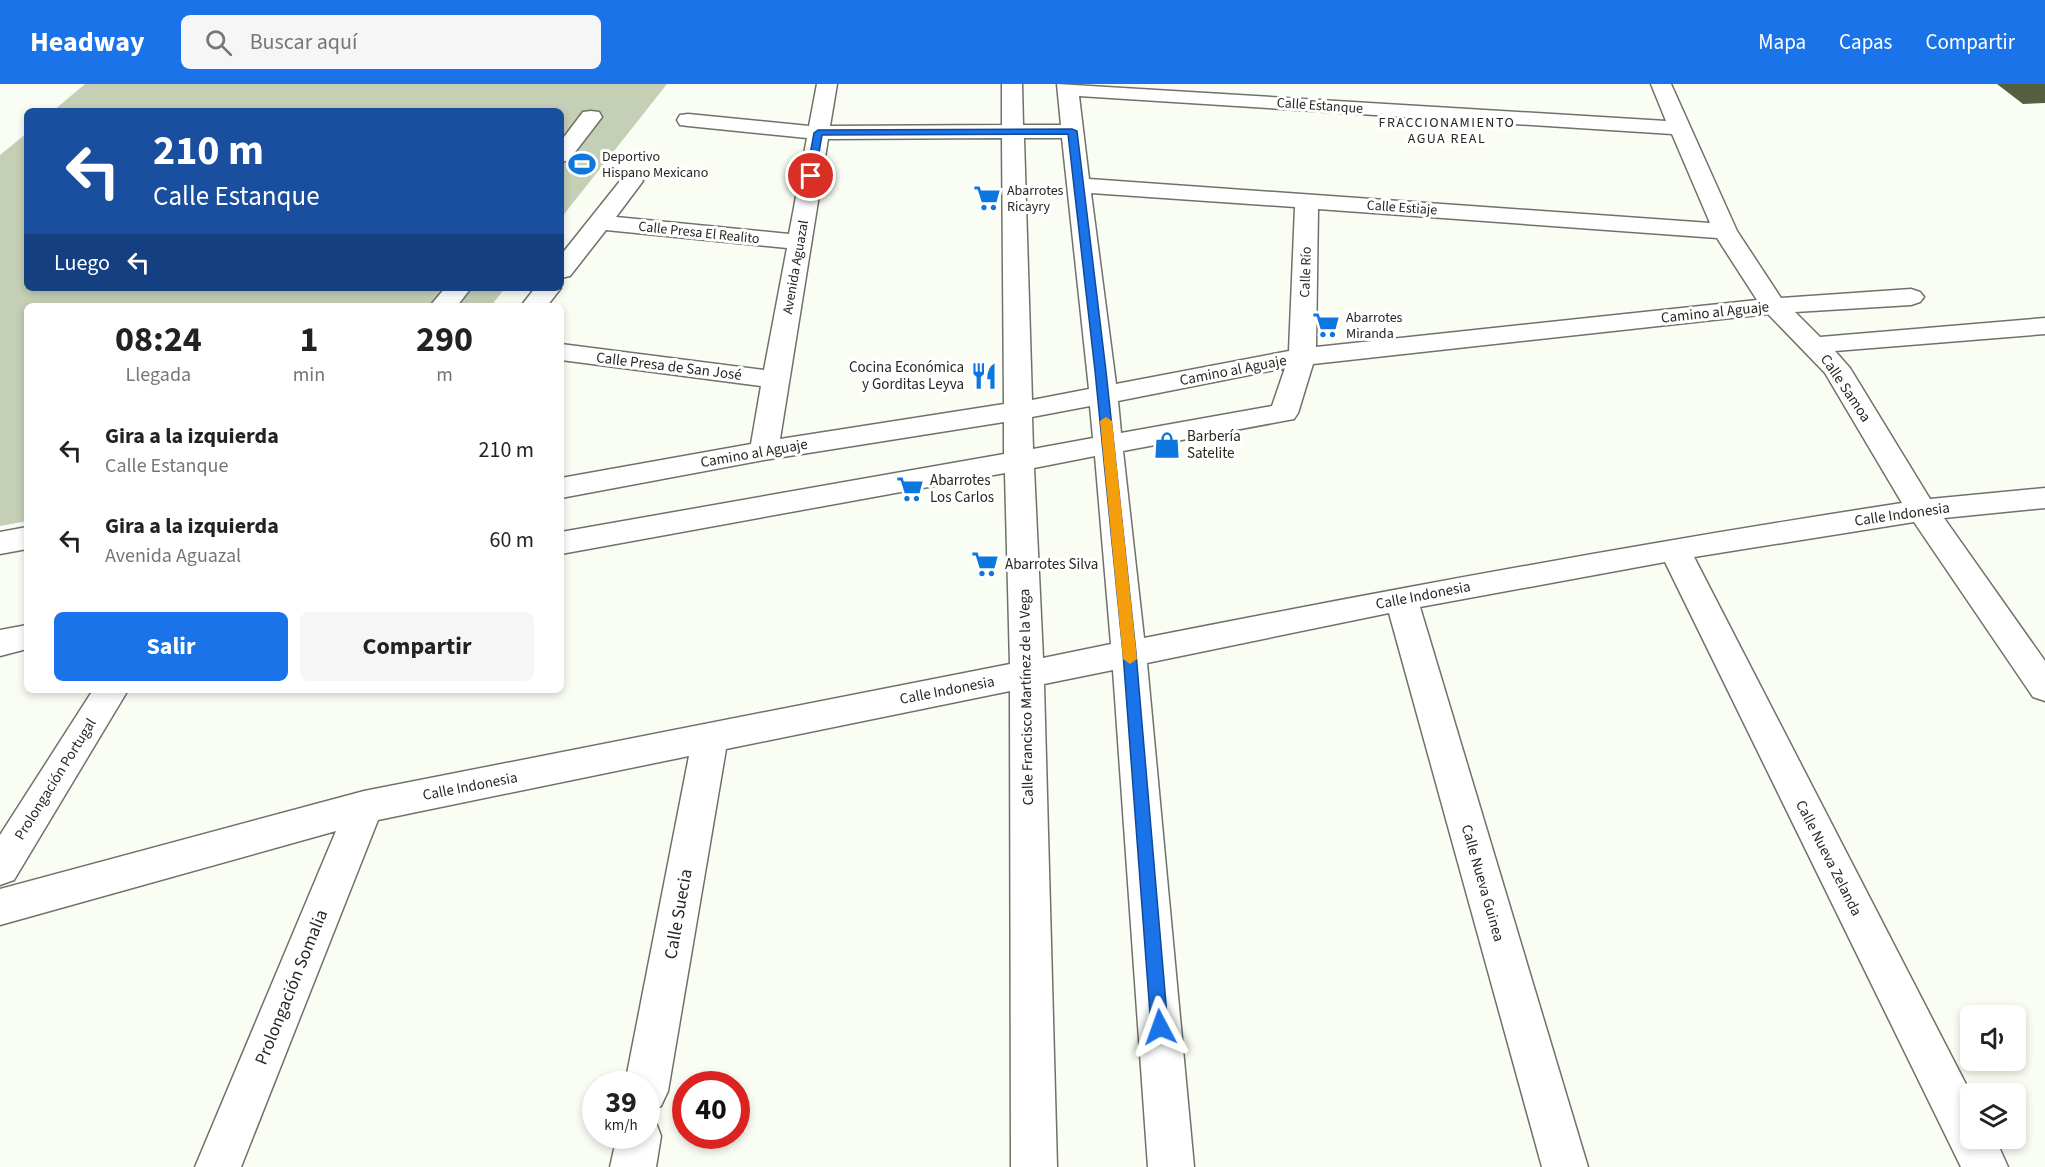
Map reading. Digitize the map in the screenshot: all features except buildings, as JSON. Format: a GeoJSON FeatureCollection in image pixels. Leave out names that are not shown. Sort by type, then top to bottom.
{"type":"FeatureCollection","features":[{"type":"Feature","properties":{"kind":"street","name":"Avenida Aguazal"},"geometry":{"type":"LineString","coordinates":[[764,451],[826,84]]}},
{"type":"Feature","properties":{"kind":"street","name":"Calle Francisco Martínez de la Vega"},"geometry":{"type":"LineString","coordinates":[[1012,84],[1019,462],[1027,674],[1034,1167]]}},
{"type":"Feature","properties":{"kind":"street","name":"Calle Samoa"},"geometry":{"type":"LineString","coordinates":[[1660,84],[1725,231],[1774,306],[1816,345],[1836,368],[1922,510],[2045,688]]}},
{"type":"Feature","properties":{"kind":"street"},"geometry":{"type":"LineString","coordinates":[[1067,87],[1080,185],[1130,653],[1171,1167]]}},
{"type":"Feature","properties":{"kind":"street","name":"Calle Estanque"},"geometry":{"type":"LineString","coordinates":[[1067,87],[1680,128]]}},
{"type":"Feature","properties":{"kind":"street"},"geometry":{"type":"LineString","coordinates":[[564,151],[591,117]]}},
{"type":"Feature","properties":{"kind":"street"},"geometry":{"type":"LineString","coordinates":[[688,120],[818,133],[1072,131]]}},
{"type":"Feature","properties":{"kind":"street"},"geometry":{"type":"LineString","coordinates":[[564,267],[632,181]]}},
{"type":"Feature","properties":{"kind":"street","name":"Calle Estiaje"},"geometry":{"type":"LineString","coordinates":[[1080,185],[1725,231]]}},
{"type":"Feature","properties":{"kind":"street","name":"Calle Río"},"geometry":{"type":"LineString","coordinates":[[1108,446],[1284,413],[1302,357],[1307,200]]}},
{"type":"Feature","properties":{"kind":"street","name":"Calle Presa El Realito"},"geometry":{"type":"LineString","coordinates":[[599,222],[800,242]]}},
{"type":"Feature","properties":{"kind":"street"},"geometry":{"type":"LineString","coordinates":[[446,303],[456,291]]}},
{"type":"Feature","properties":{"kind":"street"},"geometry":{"type":"LineString","coordinates":[[536,303],[546,291]]}},
{"type":"Feature","properties":{"kind":"street","name":"Camino al Aguaje"},"geometry":{"type":"LineString","coordinates":[[564,487],[764,451],[1018,411],[1302,357],[1774,306],[1911,297]]}},
{"type":"Feature","properties":{"kind":"street"},"geometry":{"type":"LineString","coordinates":[[1816,345],[2045,327]]}},
{"type":"Feature","properties":{"kind":"street","name":"Calle Presa de San José"},"geometry":{"type":"LineString","coordinates":[[564,352],[776,380]]}},
{"type":"Feature","properties":{"kind":"street"},"geometry":{"type":"LineString","coordinates":[[564,542],[1108,446]]}},
{"type":"Feature","properties":{"kind":"street","name":"Calle Indonesia"},"geometry":{"type":"LineString","coordinates":[[0,907],[364,807],[1401,598],[1674,549],[1922,510],[2045,498]]}},
{"type":"Feature","properties":{"kind":"street"},"geometry":{"type":"LineString","coordinates":[[0,543],[24,539]]}},
{"type":"Feature","properties":{"kind":"street","name":"Calle Nueva Zelanda"},"geometry":{"type":"LineString","coordinates":[[1674,549],[1985,1167]]}},
{"type":"Feature","properties":{"kind":"street","name":"Calle Nueva Guinea"},"geometry":{"type":"LineString","coordinates":[[1401,598],[1565,1167]]}},
{"type":"Feature","properties":{"kind":"street"},"geometry":{"type":"LineString","coordinates":[[0,643],[24,638]]}},
{"type":"Feature","properties":{"kind":"street","name":"Prolongación Portugal"},"geometry":{"type":"LineString","coordinates":[[0,868],[109,693]]}},
{"type":"Feature","properties":{"kind":"street","name":"Calle Suecia"},"geometry":{"type":"LineString","coordinates":[[650,1071],[710,738]]}},
{"type":"Feature","properties":{"kind":"street","name":"Prolongación Somalia"},"geometry":{"type":"LineString","coordinates":[[218,1167],[364,807]]}},
{"type":"Feature","properties":{"kind":"street"},"geometry":{"type":"LineString","coordinates":[[633,1167],[636,1149]]}},
{"type":"Feature","properties":{"kind":"green space","name":"Deportivo Hispano Mexicano"},"geometry":{"type":"Polygon","coordinates":[[[85,84],[667,84],[564,214],[564,108],[57,108],[85,84]]]}},
{"type":"Feature","properties":{"kind":"green space"},"geometry":{"type":"Polygon","coordinates":[[[24,135],[24,291],[503,291],[493,303],[24,303],[24,522],[0,526],[0,155],[24,135]]]}},
{"type":"Feature","properties":{"kind":"slow traffic"},"geometry":{"type":"LineString","coordinates":[[1106,421],[1130,659]]}},
{"type":"Feature","properties":{"kind":"place","name":"Deportivo Hispano Mexicano"},"geometry":{"type":"Point","coordinates":[582,164]}},
{"type":"Feature","properties":{"kind":"place","name":"Abarrotes Ricayry"},"geometry":{"type":"Point","coordinates":[987,198]}},
{"type":"Feature","properties":{"kind":"place","name":"Abarrotes Miranda"},"geometry":{"type":"Point","coordinates":[1326,325]}},
{"type":"Feature","properties":{"kind":"place","name":"Cocina Económica y Gorditas Leyva"},"geometry":{"type":"Point","coordinates":[984,376]}},
{"type":"Feature","properties":{"kind":"place","name":"Barbería Satelite"},"geometry":{"type":"Point","coordinates":[1167,445]}},
{"type":"Feature","properties":{"kind":"place","name":"Abarrotes Los Carlos"},"geometry":{"type":"Point","coordinates":[910,489]}},
{"type":"Feature","properties":{"kind":"place","name":"Abarrotes Silva"},"geometry":{"type":"Point","coordinates":[985,564]}},
{"type":"Feature","properties":{"kind":"district","name":"FRACCIONAMIENTO AGUA REAL"},"geometry":{"type":"Point","coordinates":[1447,130]}},
{"type":"Feature","properties":{"kind":"route"},"geometry":{"type":"LineString","coordinates":[[811,176],[818,133],[1072,131],[1101,371],[1130,653],[1160,1027]]}}]}
